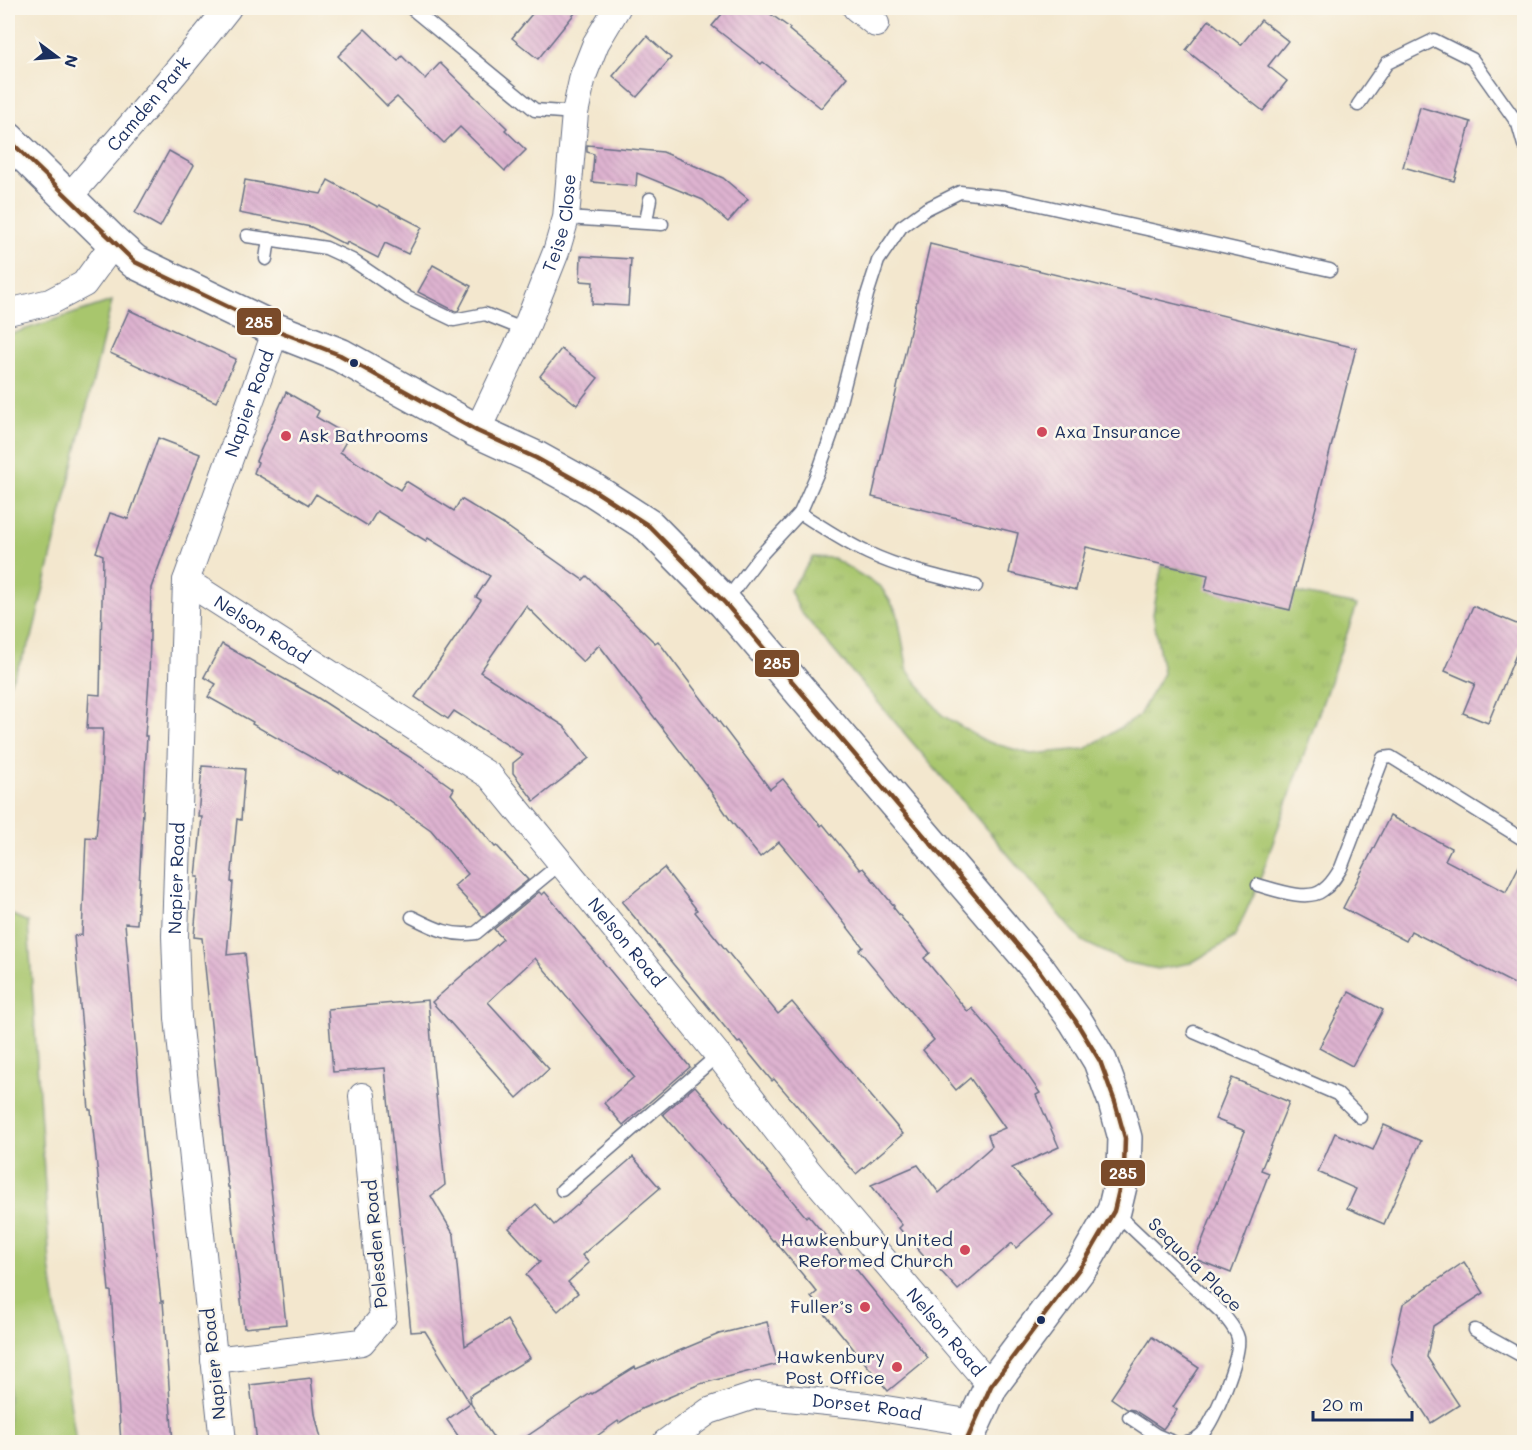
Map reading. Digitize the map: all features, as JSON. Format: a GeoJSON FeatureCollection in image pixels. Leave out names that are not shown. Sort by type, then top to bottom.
{"type":"FeatureCollection","features":[{"type":"Feature","properties":{"kind":"street","name":"Camden Park"},"geometry":{"type":"LineString","coordinates":[[68,198],[157,96],[228,8]]}},
{"type":"Feature","properties":{"kind":"street","name":"Teise Close"},"geometry":{"type":"LineString","coordinates":[[477,431],[525,330],[556,252],[566,218],[575,113],[584,76],[596,43],[617,8]]}},
{"type":"Feature","properties":{"kind":"street"},"geometry":{"type":"LineString","coordinates":[[856,8],[876,24]]}},
{"type":"Feature","properties":{"kind":"street"},"geometry":{"type":"LineString","coordinates":[[8,139],[135,262],[276,330],[340,355],[477,431],[536,458],[592,489],[649,526],[724,603],[1038,969],[1075,1020],[1100,1061],[1125,1138],[1125,1169],[1114,1211],[1085,1261],[992,1386],[970,1433]]}},
{"type":"Feature","properties":{"kind":"street"},"geometry":{"type":"LineString","coordinates":[[8,312],[50,302],[84,284],[114,243]]}},
{"type":"Feature","properties":{"kind":"street","name":"Napier Road"},"geometry":{"type":"LineString","coordinates":[[223,1443],[178,1018],[175,936],[186,581],[276,330]]}},
{"type":"Feature","properties":{"kind":"street","name":"Nelson Road"},"geometry":{"type":"LineString","coordinates":[[186,581],[490,776],[718,1055],[809,1172],[992,1386]]}},
{"type":"Feature","properties":{"kind":"street","name":"Polesden Road"},"geometry":{"type":"LineString","coordinates":[[214,1360],[363,1342],[383,1317],[362,1096]]}},
{"type":"Feature","properties":{"kind":"street","name":"Dorset Road"},"geometry":{"type":"LineString","coordinates":[[666,1443],[709,1412],[757,1395],[867,1406],[970,1433]]}},
{"type":"Feature","properties":{"kind":"lane"},"geometry":{"type":"LineString","coordinates":[[411,8],[535,110],[575,113]]}},
{"type":"Feature","properties":{"kind":"lane"},"geometry":{"type":"LineString","coordinates":[[1358,105],[1387,63],[1434,40],[1472,59],[1518,124],[1524,145]]}},
{"type":"Feature","properties":{"kind":"lane"},"geometry":{"type":"LineString","coordinates":[[724,603],[760,556],[800,513],[833,430],[867,295],[878,261],[901,227],[926,209],[960,192],[1004,197],[1330,270]]}},
{"type":"Feature","properties":{"kind":"lane"},"geometry":{"type":"LineString","coordinates":[[646,222],[650,199]]}},
{"type":"Feature","properties":{"kind":"lane"},"geometry":{"type":"LineString","coordinates":[[566,218],[662,224]]}},
{"type":"Feature","properties":{"kind":"lane"},"geometry":{"type":"LineString","coordinates":[[247,236],[326,248],[352,260],[408,298],[454,320],[485,314],[525,330]]}},
{"type":"Feature","properties":{"kind":"lane"},"geometry":{"type":"LineString","coordinates":[[266,259],[269,239]]}},
{"type":"Feature","properties":{"kind":"lane"},"geometry":{"type":"LineString","coordinates":[[800,513],[837,537],[870,554],[916,572],[975,586]]}},
{"type":"Feature","properties":{"kind":"lane"},"geometry":{"type":"LineString","coordinates":[[1258,885],[1311,896],[1322,892],[1332,882],[1341,868],[1383,758],[1391,757],[1524,840]]}},
{"type":"Feature","properties":{"kind":"lane"},"geometry":{"type":"LineString","coordinates":[[411,917],[453,934],[476,933],[561,863]]}},
{"type":"Feature","properties":{"kind":"lane"},"geometry":{"type":"LineString","coordinates":[[1194,1032],[1337,1094],[1360,1117]]}},
{"type":"Feature","properties":{"kind":"lane"},"geometry":{"type":"LineString","coordinates":[[562,1190],[718,1055]]}},
{"type":"Feature","properties":{"kind":"lane","name":"Sequoia Place"},"geometry":{"type":"LineString","coordinates":[[1114,1211],[1223,1314],[1237,1334],[1238,1351],[1233,1370],[1218,1403],[1203,1433],[1187,1443]]}},
{"type":"Feature","properties":{"kind":"lane"},"geometry":{"type":"LineString","coordinates":[[1475,1330],[1524,1358]]}},
{"type":"Feature","properties":{"kind":"lane"},"geometry":{"type":"LineString","coordinates":[[1129,1417],[1173,1443]]}},
{"type":"Feature","properties":{"kind":"green space"},"geometry":{"type":"Polygon","coordinates":[[[112,301],[32,638],[8,687],[8,335],[112,301]]]}},
{"type":"Feature","properties":{"kind":"green space"},"geometry":{"type":"Polygon","coordinates":[[[813,557],[833,558],[881,587],[897,612],[908,671],[942,715],[985,741],[1031,754],[1085,749],[1138,717],[1163,673],[1153,614],[1162,565],[1357,605],[1258,885],[1234,938],[1191,963],[1158,969],[1125,962],[1082,941],[800,611],[790,590],[813,557]]]}},
{"type":"Feature","properties":{"kind":"green space"},"geometry":{"type":"Polygon","coordinates":[[[8,913],[28,922],[50,1265],[76,1442],[8,1442],[8,913]]]}},
{"type":"Feature","properties":{"kind":"building"},"geometry":{"type":"Polygon","coordinates":[[[537,8],[579,8],[538,59],[512,38],[537,8]]]}},
{"type":"Feature","properties":{"kind":"building"},"geometry":{"type":"Polygon","coordinates":[[[727,8],[762,8],[790,28],[789,30],[847,77],[821,108],[763,62],[761,64],[712,26],[727,8]]]}},
{"type":"Feature","properties":{"kind":"building"},"geometry":{"type":"Polygon","coordinates":[[[1209,20],[1241,45],[1261,20],[1288,41],[1268,66],[1287,81],[1263,111],[1186,50],[1209,20]]]}},
{"type":"Feature","properties":{"kind":"building"},"geometry":{"type":"Polygon","coordinates":[[[365,29],[398,61],[402,56],[425,79],[440,63],[507,128],[505,130],[526,150],[505,171],[460,127],[444,143],[397,97],[387,106],[338,56],[365,29]]]}},
{"type":"Feature","properties":{"kind":"building"},"geometry":{"type":"Polygon","coordinates":[[[647,36],[671,58],[637,97],[613,76],[647,36]]]}},
{"type":"Feature","properties":{"kind":"building"},"geometry":{"type":"Polygon","coordinates":[[[1420,107],[1471,122],[1454,181],[1403,167],[1420,107]]]}},
{"type":"Feature","properties":{"kind":"building"},"geometry":{"type":"Polygon","coordinates":[[[587,145],[663,152],[723,178],[748,199],[728,222],[703,200],[637,173],[636,186],[592,182],[594,154],[587,152],[587,145]]]}},
{"type":"Feature","properties":{"kind":"building"},"geometry":{"type":"Polygon","coordinates":[[[169,151],[194,165],[160,227],[135,213],[169,151]]]}},
{"type":"Feature","properties":{"kind":"building"},"geometry":{"type":"Polygon","coordinates":[[[245,180],[321,194],[328,180],[422,227],[408,254],[385,243],[378,258],[311,227],[239,213],[245,180]]]}},
{"type":"Feature","properties":{"kind":"building","name":"Axa Insurance"},"geometry":{"type":"Polygon","coordinates":[[[930,244],[1356,348],[1290,610],[1205,590],[1208,575],[1086,547],[1076,590],[1009,573],[1018,533],[872,497],[930,244]]]}},
{"type":"Feature","properties":{"kind":"building"},"geometry":{"type":"Polygon","coordinates":[[[581,256],[631,259],[628,306],[592,304],[593,282],[580,281],[581,256]]]}},
{"type":"Feature","properties":{"kind":"building"},"geometry":{"type":"Polygon","coordinates":[[[433,265],[471,286],[458,311],[418,292],[433,265]]]}},
{"type":"Feature","properties":{"kind":"building"},"geometry":{"type":"Polygon","coordinates":[[[129,310],[236,359],[216,402],[110,353],[129,310]]]}},
{"type":"Feature","properties":{"kind":"building"},"geometry":{"type":"Polygon","coordinates":[[[561,349],[598,378],[577,405],[540,376],[561,349]]]}},
{"type":"Feature","properties":{"kind":"building"},"geometry":{"type":"Polygon","coordinates":[[[286,392],[319,411],[316,417],[349,436],[340,452],[400,490],[406,481],[454,511],[461,499],[509,528],[583,580],[587,576],[655,643],[658,641],[770,789],[783,779],[860,870],[863,868],[930,953],[924,958],[968,1012],[972,1008],[1022,1067],[1040,1093],[1036,1095],[1059,1147],[1012,1168],[1053,1215],[1016,1248],[1012,1243],[958,1290],[899,1228],[902,1225],[871,1185],[918,1165],[939,1193],[992,1146],[988,1135],[1005,1128],[970,1078],[956,1090],[923,1050],[934,1040],[859,950],[863,947],[779,842],[760,857],[599,645],[583,662],[526,606],[480,672],[564,726],[589,758],[534,801],[513,773],[513,763],[523,755],[454,711],[448,719],[415,697],[481,600],[476,597],[490,576],[428,538],[426,541],[377,511],[368,526],[316,494],[309,505],[254,473],[258,462],[256,461],[286,392]]]}},
{"type":"Feature","properties":{"kind":"building"},"geometry":{"type":"Polygon","coordinates":[[[158,438],[200,454],[151,588],[145,736],[147,736],[137,924],[125,923],[143,1135],[161,1302],[163,1301],[173,1443],[121,1443],[111,1291],[109,1291],[91,1110],[89,1110],[74,936],[82,935],[86,837],[96,838],[101,779],[103,729],[87,729],[89,694],[100,695],[103,555],[96,552],[110,513],[128,519],[158,438]]]}},
{"type":"Feature","properties":{"kind":"building"},"geometry":{"type":"Polygon","coordinates":[[[1473,606],[1524,627],[1524,635],[1488,723],[1463,713],[1475,684],[1445,671],[1473,606]]]}},
{"type":"Feature","properties":{"kind":"building"},"geometry":{"type":"Polygon","coordinates":[[[222,644],[318,698],[411,758],[454,789],[451,794],[495,847],[497,846],[528,880],[483,917],[454,886],[468,874],[431,830],[340,771],[339,773],[208,697],[216,684],[204,677],[222,644]]]}},
{"type":"Feature","properties":{"kind":"building"},"geometry":{"type":"Polygon","coordinates":[[[202,766],[245,769],[241,820],[237,819],[227,955],[245,953],[286,1324],[244,1328],[202,938],[194,937],[199,877],[196,877],[202,817],[198,817],[202,766]]]}},
{"type":"Feature","properties":{"kind":"building"},"geometry":{"type":"Polygon","coordinates":[[[1390,816],[1451,848],[1445,860],[1506,892],[1524,856],[1524,989],[1411,931],[1406,941],[1343,908],[1390,816]]]}},
{"type":"Feature","properties":{"kind":"building"},"geometry":{"type":"Polygon","coordinates":[[[664,868],[697,910],[695,912],[778,1014],[792,1002],[903,1134],[856,1174],[774,1079],[772,1081],[740,1042],[738,1043],[622,902],[664,868]]]}},
{"type":"Feature","properties":{"kind":"building"},"geometry":{"type":"Polygon","coordinates":[[[539,892],[542,895],[545,892],[690,1067],[623,1125],[604,1103],[634,1077],[535,958],[488,1002],[549,1069],[517,1098],[432,1002],[503,939],[494,929],[539,892]]]}},
{"type":"Feature","properties":{"kind":"building"},"geometry":{"type":"Polygon","coordinates":[[[1349,992],[1383,1010],[1352,1066],[1319,1048],[1349,992]]]}},
{"type":"Feature","properties":{"kind":"building"},"geometry":{"type":"Polygon","coordinates":[[[428,1000],[445,1185],[431,1196],[454,1235],[465,1346],[507,1320],[530,1358],[470,1395],[471,1404],[497,1443],[463,1443],[447,1420],[470,1403],[425,1331],[411,1332],[385,1068],[333,1072],[328,1009],[428,1000]]]}},
{"type":"Feature","properties":{"kind":"building"},"geometry":{"type":"Polygon","coordinates":[[[1232,1078],[1289,1102],[1261,1170],[1269,1173],[1231,1273],[1195,1259],[1245,1131],[1215,1119],[1232,1078]]]}},
{"type":"Feature","properties":{"kind":"building"},"geometry":{"type":"Polygon","coordinates":[[[695,1086],[806,1217],[808,1215],[849,1264],[851,1263],[928,1358],[888,1391],[811,1297],[817,1292],[663,1114],[695,1086]]]}},
{"type":"Feature","properties":{"kind":"building"},"geometry":{"type":"Polygon","coordinates":[[[1384,1125],[1421,1141],[1384,1224],[1347,1208],[1356,1189],[1318,1172],[1335,1133],[1373,1150],[1384,1125]]]}},
{"type":"Feature","properties":{"kind":"building"},"geometry":{"type":"Polygon","coordinates":[[[633,1157],[660,1188],[582,1255],[589,1263],[568,1282],[578,1293],[558,1311],[526,1275],[540,1262],[509,1228],[536,1204],[554,1225],[633,1157]]]}},
{"type":"Feature","properties":{"kind":"building"},"geometry":{"type":"Polygon","coordinates":[[[1464,1262],[1484,1293],[1433,1326],[1427,1357],[1459,1405],[1431,1423],[1391,1362],[1391,1357],[1403,1304],[1464,1262]]]}},
{"type":"Feature","properties":{"kind":"building"},"geometry":{"type":"Polygon","coordinates":[[[767,1322],[778,1364],[700,1384],[641,1409],[619,1423],[618,1421],[587,1443],[517,1443],[591,1393],[635,1367],[636,1369],[719,1334],[767,1322]]]}},
{"type":"Feature","properties":{"kind":"building"},"geometry":{"type":"Polygon","coordinates":[[[1152,1337],[1199,1368],[1173,1407],[1177,1410],[1163,1429],[1111,1398],[1152,1337]]]}},
{"type":"Feature","properties":{"kind":"building"},"geometry":{"type":"Polygon","coordinates":[[[311,1378],[315,1414],[322,1443],[257,1443],[250,1385],[311,1378]]]}},
{"type":"Feature","properties":{"kind":"transit line","name":"285"},"geometry":{"type":"LineString","coordinates":[[8,139],[135,262],[276,330],[340,355],[477,431],[536,458],[592,489],[649,526],[725,603],[1038,969],[1075,1020],[1100,1061],[1125,1138],[1124,1169],[1114,1211],[1085,1261],[991,1386],[966,1442]]}},
{"type":"Feature","properties":{"kind":"place","name":"Axa Insurance"},"geometry":{"type":"Point","coordinates":[1042,432]}},
{"type":"Feature","properties":{"kind":"place","name":"Ask Bathrooms"},"geometry":{"type":"Point","coordinates":[286,436]}},
{"type":"Feature","properties":{"kind":"place","name":"Hawkenbury United Reformed Church"},"geometry":{"type":"Point","coordinates":[965,1250]}},
{"type":"Feature","properties":{"kind":"place","name":"Fuller’s"},"geometry":{"type":"Point","coordinates":[865,1307]}},
{"type":"Feature","properties":{"kind":"place","name":"Hawkenbury Post Office"},"geometry":{"type":"Point","coordinates":[897,1367]}}]}
